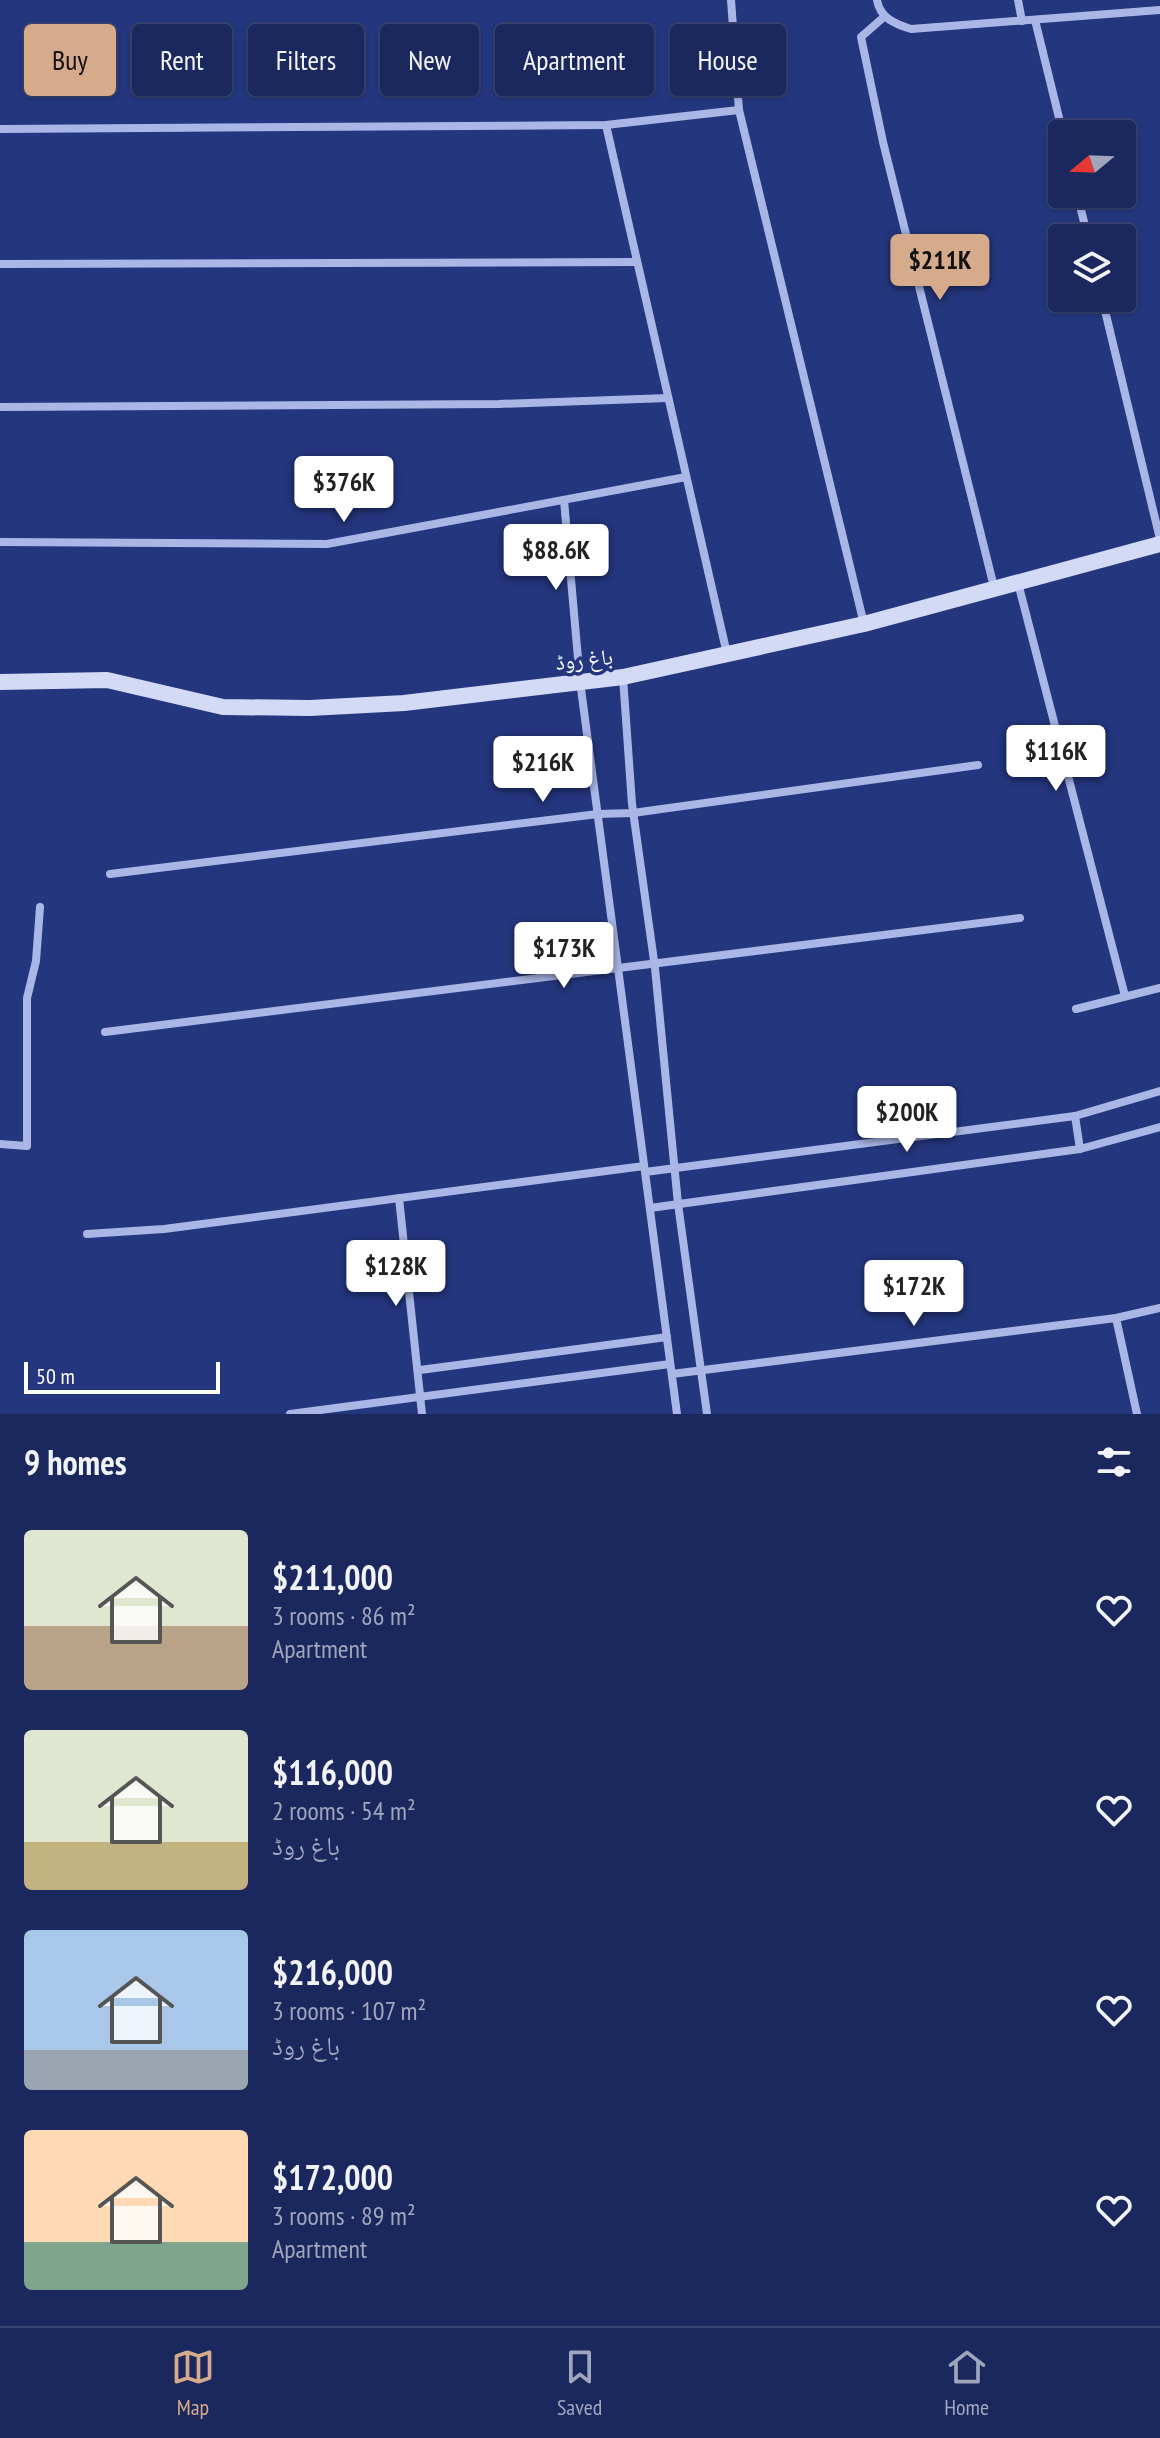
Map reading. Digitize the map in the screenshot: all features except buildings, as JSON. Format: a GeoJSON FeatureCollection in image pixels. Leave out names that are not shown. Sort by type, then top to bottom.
{"type":"FeatureCollection","features":[{"type":"Feature","properties":{"kind":"street"},"geometry":{"type":"LineString","coordinates":[[731,0],[739,110],[864,624]]}},
{"type":"Feature","properties":{"kind":"street"},"geometry":{"type":"LineString","coordinates":[[877,0],[892,24],[911,29],[1160,10]]}},
{"type":"Feature","properties":{"kind":"street"},"geometry":{"type":"LineString","coordinates":[[1018,0],[1022,21]]}},
{"type":"Feature","properties":{"kind":"street"},"geometry":{"type":"LineString","coordinates":[[885,16],[861,37],[883,142],[994,587]]}},
{"type":"Feature","properties":{"kind":"street"},"geometry":{"type":"LineString","coordinates":[[1035,20],[1060,120]]}},
{"type":"Feature","properties":{"kind":"street"},"geometry":{"type":"LineString","coordinates":[[0,129],[606,125],[739,110]]}},
{"type":"Feature","properties":{"kind":"street"},"geometry":{"type":"LineString","coordinates":[[606,125],[727,655]]}},
{"type":"Feature","properties":{"kind":"street"},"geometry":{"type":"LineString","coordinates":[[0,264],[637,262]]}},
{"type":"Feature","properties":{"kind":"street"},"geometry":{"type":"LineString","coordinates":[[1105,312],[1160,541]]}},
{"type":"Feature","properties":{"kind":"street"},"geometry":{"type":"LineString","coordinates":[[0,407],[483,404],[668,398]]}},
{"type":"Feature","properties":{"kind":"street"},"geometry":{"type":"LineString","coordinates":[[0,542],[327,544],[686,477]]}},
{"type":"Feature","properties":{"kind":"street"},"geometry":{"type":"LineString","coordinates":[[564,500],[580,681],[677,1414]]}},
{"type":"Feature","properties":{"kind":"street","name":"باغ روڈ"},"geometry":{"type":"LineString","coordinates":[[0,682],[107,680],[223,707],[310,708],[404,703],[623,677],[864,624],[1160,541]]}},
{"type":"Feature","properties":{"kind":"street"},"geometry":{"type":"LineString","coordinates":[[1018,582],[1125,996]]}},
{"type":"Feature","properties":{"kind":"street"},"geometry":{"type":"LineString","coordinates":[[623,677],[633,813],[654,963],[678,1204],[707,1414]]}},
{"type":"Feature","properties":{"kind":"street"},"geometry":{"type":"LineString","coordinates":[[110,874],[598,814],[633,813],[978,765]]}},
{"type":"Feature","properties":{"kind":"street"},"geometry":{"type":"LineString","coordinates":[[0,1144],[27,1146],[27,998],[36,961],[40,907]]}},
{"type":"Feature","properties":{"kind":"street"},"geometry":{"type":"LineString","coordinates":[[105,1032],[1020,918]]}},
{"type":"Feature","properties":{"kind":"street"},"geometry":{"type":"LineString","coordinates":[[1076,1009],[1160,988]]}},
{"type":"Feature","properties":{"kind":"street"},"geometry":{"type":"LineString","coordinates":[[87,1234],[164,1229],[399,1198],[675,1168],[1075,1116],[1160,1091]]}},
{"type":"Feature","properties":{"kind":"street"},"geometry":{"type":"LineString","coordinates":[[1075,1116],[1080,1149]]}},
{"type":"Feature","properties":{"kind":"street"},"geometry":{"type":"LineString","coordinates":[[650,1208],[1080,1149],[1160,1127]]}},
{"type":"Feature","properties":{"kind":"street"},"geometry":{"type":"LineString","coordinates":[[399,1198],[420,1370],[422,1414]]}},
{"type":"Feature","properties":{"kind":"street"},"geometry":{"type":"LineString","coordinates":[[290,1414],[671,1369],[701,1370],[1116,1318],[1160,1308]]}},
{"type":"Feature","properties":{"kind":"street"},"geometry":{"type":"LineString","coordinates":[[1116,1318],[1137,1414]]}},
{"type":"Feature","properties":{"kind":"street"},"geometry":{"type":"LineString","coordinates":[[420,1370],[667,1337]]}}]}
